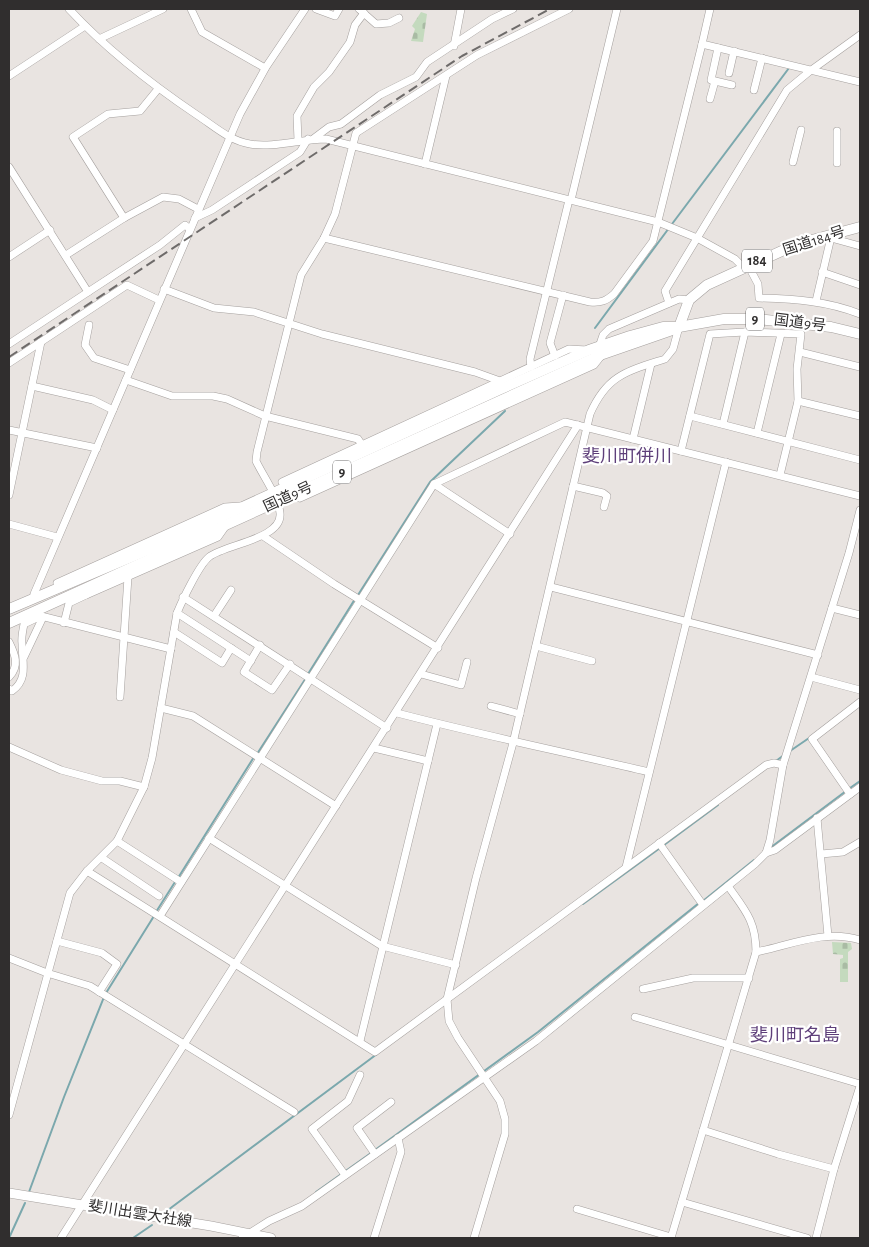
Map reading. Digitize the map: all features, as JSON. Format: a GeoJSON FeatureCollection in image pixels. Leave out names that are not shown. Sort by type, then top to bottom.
{"type":"FeatureCollection","features":[{"type":"Feature","properties":{"kind":"highway","name":"国道184号"},"geometry":{"type":"LineString","coordinates":[[689,300],[707,285],[797,244],[860,227]]}},
{"type":"Feature","properties":{"kind":"highway"},"geometry":{"type":"LineString","coordinates":[[679,327],[689,300]]}},
{"type":"Feature","properties":{"kind":"highway","name":"国道9号"},"geometry":{"type":"LineString","coordinates":[[9,609],[32,597],[227,524],[304,479],[443,416],[501,385],[663,327],[679,327],[724,319],[758,318],[831,327],[860,335]]}},
{"type":"Feature","properties":{"kind":"highway","name":"国道9号"},"geometry":{"type":"LineString","coordinates":[[9,623],[76,592],[244,505],[312,486],[538,382],[597,350]]}},
{"type":"Feature","properties":{"kind":"main road","name":"斐川出雲大社線"},"geometry":{"type":"LineString","coordinates":[[9,1193],[246,1236],[271,1238]]}},
{"type":"Feature","properties":{"kind":"street"},"geometry":{"type":"LineString","coordinates":[[69,9],[84,26],[158,89],[230,137],[260,145],[298,140],[326,139],[658,222],[698,238],[736,259],[740,264],[748,265],[758,284],[759,298],[816,301],[838,305],[860,314]]}},
{"type":"Feature","properties":{"kind":"street"},"geometry":{"type":"LineString","coordinates":[[99,39],[163,9]]}},
{"type":"Feature","properties":{"kind":"street"},"geometry":{"type":"LineString","coordinates":[[190,9],[202,32],[265,68]]}},
{"type":"Feature","properties":{"kind":"street"},"geometry":{"type":"LineString","coordinates":[[32,597],[230,137],[265,68],[306,9]]}},
{"type":"Feature","properties":{"kind":"street"},"geometry":{"type":"LineString","coordinates":[[316,9],[335,16],[339,9]]}},
{"type":"Feature","properties":{"kind":"street"},"geometry":{"type":"LineString","coordinates":[[454,46],[461,9]]}},
{"type":"Feature","properties":{"kind":"street"},"geometry":{"type":"LineString","coordinates":[[195,218],[212,210],[300,152],[310,139],[329,127],[340,124],[380,95],[395,90],[416,77],[427,62],[454,46],[492,19],[513,9]]}},
{"type":"Feature","properties":{"kind":"street"},"geometry":{"type":"LineString","coordinates":[[9,1115],[70,893],[87,871],[102,858],[116,841],[144,787],[161,708],[177,613],[184,597],[209,557],[248,540],[263,536],[278,523],[280,514],[256,461],[265,416],[301,275],[324,238],[335,214],[351,146],[356,133],[477,56],[569,9]]}},
{"type":"Feature","properties":{"kind":"street"},"geometry":{"type":"LineString","coordinates":[[531,367],[530,359],[546,290],[618,9]]}},
{"type":"Feature","properties":{"kind":"street"},"geometry":{"type":"LineString","coordinates":[[324,238],[590,302],[600,303],[608,299],[643,256],[653,240],[710,9]]}},
{"type":"Feature","properties":{"kind":"street"},"geometry":{"type":"LineString","coordinates":[[298,140],[297,116],[314,87],[329,72],[350,42],[361,11],[376,24],[389,23],[399,18]]}},
{"type":"Feature","properties":{"kind":"street"},"geometry":{"type":"LineString","coordinates":[[9,76],[84,26]]}},
{"type":"Feature","properties":{"kind":"street"},"geometry":{"type":"LineString","coordinates":[[669,303],[664,291],[787,90],[860,35]]}},
{"type":"Feature","properties":{"kind":"street"},"geometry":{"type":"LineString","coordinates":[[702,44],[860,82]]}},
{"type":"Feature","properties":{"kind":"street"},"geometry":{"type":"LineString","coordinates":[[710,99],[714,81],[711,80],[718,48]]}},
{"type":"Feature","properties":{"kind":"street"},"geometry":{"type":"LineString","coordinates":[[729,72],[734,51]]}},
{"type":"Feature","properties":{"kind":"street"},"geometry":{"type":"LineString","coordinates":[[754,90],[762,58]]}},
{"type":"Feature","properties":{"kind":"street"},"geometry":{"type":"LineString","coordinates":[[425,164],[446,76]]}},
{"type":"Feature","properties":{"kind":"street"},"geometry":{"type":"LineString","coordinates":[[714,81],[732,85]]}},
{"type":"Feature","properties":{"kind":"street"},"geometry":{"type":"LineString","coordinates":[[124,218],[72,137],[108,114],[140,111],[158,89]]}},
{"type":"Feature","properties":{"kind":"street"},"geometry":{"type":"LineString","coordinates":[[793,162],[801,130]]}},
{"type":"Feature","properties":{"kind":"street"},"geometry":{"type":"LineString","coordinates":[[836,163],[837,131]]}},
{"type":"Feature","properties":{"kind":"street"},"geometry":{"type":"LineString","coordinates":[[9,167],[88,292]]}},
{"type":"Feature","properties":{"kind":"street"},"geometry":{"type":"LineString","coordinates":[[66,255],[124,218],[163,197],[179,200],[198,209]]}},
{"type":"Feature","properties":{"kind":"street"},"geometry":{"type":"LineString","coordinates":[[9,344],[160,245],[185,225],[190,229]]}},
{"type":"Feature","properties":{"kind":"street"},"geometry":{"type":"LineString","coordinates":[[9,257],[50,230]]}},
{"type":"Feature","properties":{"kind":"street"},"geometry":{"type":"LineString","coordinates":[[816,301],[832,236],[860,246]]}},
{"type":"Feature","properties":{"kind":"street"},"geometry":{"type":"LineString","coordinates":[[822,272],[860,285]]}},
{"type":"Feature","properties":{"kind":"street"},"geometry":{"type":"LineString","coordinates":[[9,364],[127,285],[160,300]]}},
{"type":"Feature","properties":{"kind":"street"},"geometry":{"type":"LineString","coordinates":[[164,289],[214,308],[254,312],[288,324],[475,372],[501,385]]}},
{"type":"Feature","properties":{"kind":"street"},"geometry":{"type":"LineString","coordinates":[[555,356],[550,343],[563,295]]}},
{"type":"Feature","properties":{"kind":"street"},"geometry":{"type":"LineString","coordinates":[[300,498],[594,365],[597,350],[603,335],[608,329],[679,299],[689,300]]}},
{"type":"Feature","properties":{"kind":"street"},"geometry":{"type":"LineString","coordinates":[[89,325],[85,345],[94,358],[130,370]]}},
{"type":"Feature","properties":{"kind":"street"},"geometry":{"type":"LineString","coordinates":[[474,1238],[504,1134],[501,1106],[458,1038],[449,1020],[448,999],[476,878],[513,743],[551,587],[587,427],[599,395],[612,380],[629,370],[670,356],[679,327]]}},
{"type":"Feature","properties":{"kind":"street"},"geometry":{"type":"LineString","coordinates":[[723,424],[745,332]]}},
{"type":"Feature","properties":{"kind":"street"},"geometry":{"type":"LineString","coordinates":[[681,451],[710,334],[745,332],[801,334],[798,401],[780,475]]}},
{"type":"Feature","properties":{"kind":"street"},"geometry":{"type":"LineString","coordinates":[[757,433],[781,334]]}},
{"type":"Feature","properties":{"kind":"street"},"geometry":{"type":"LineString","coordinates":[[860,335],[858,342],[860,342]]}},
{"type":"Feature","properties":{"kind":"street"},"geometry":{"type":"LineString","coordinates":[[9,495],[41,342]]}},
{"type":"Feature","properties":{"kind":"street"},"geometry":{"type":"LineString","coordinates":[[282,482],[451,404],[501,385],[514,375],[569,349],[597,350]]}},
{"type":"Feature","properties":{"kind":"street"},"geometry":{"type":"LineString","coordinates":[[800,352],[860,366]]}},
{"type":"Feature","properties":{"kind":"street"},"geometry":{"type":"LineString","coordinates":[[633,439],[651,364]]}},
{"type":"Feature","properties":{"kind":"street"},"geometry":{"type":"LineString","coordinates":[[126,380],[172,396],[213,396],[228,399],[265,416],[358,439],[362,445]]}},
{"type":"Feature","properties":{"kind":"street"},"geometry":{"type":"LineString","coordinates":[[529,394],[538,382]]}},
{"type":"Feature","properties":{"kind":"street"},"geometry":{"type":"LineString","coordinates":[[32,386],[93,400],[113,410]]}},
{"type":"Feature","properties":{"kind":"street"},"geometry":{"type":"LineString","coordinates":[[798,401],[860,416]]}},
{"type":"Feature","properties":{"kind":"street"},"geometry":{"type":"LineString","coordinates":[[443,416],[451,404]]}},
{"type":"Feature","properties":{"kind":"street"},"geometry":{"type":"LineString","coordinates":[[459,426],[468,413]]}},
{"type":"Feature","properties":{"kind":"street"},"geometry":{"type":"LineString","coordinates":[[690,416],[860,460]]}},
{"type":"Feature","properties":{"kind":"street"},"geometry":{"type":"LineString","coordinates":[[160,916],[258,758],[434,484],[565,422],[860,496]]}},
{"type":"Feature","properties":{"kind":"street"},"geometry":{"type":"LineString","coordinates":[[61,1238],[397,713],[578,425]]}},
{"type":"Feature","properties":{"kind":"street"},"geometry":{"type":"LineString","coordinates":[[9,430],[97,448]]}},
{"type":"Feature","properties":{"kind":"street"},"geometry":{"type":"LineString","coordinates":[[376,446],[387,434]]}},
{"type":"Feature","properties":{"kind":"street"},"geometry":{"type":"LineString","coordinates":[[384,459],[394,447]]}},
{"type":"Feature","properties":{"kind":"street"},"geometry":{"type":"LineString","coordinates":[[626,868],[726,462]]}},
{"type":"Feature","properties":{"kind":"street"},"geometry":{"type":"LineString","coordinates":[[304,479],[315,467]]}},
{"type":"Feature","properties":{"kind":"street"},"geometry":{"type":"LineString","coordinates":[[434,484],[510,534]]}},
{"type":"Feature","properties":{"kind":"street"},"geometry":{"type":"LineString","coordinates":[[312,486],[325,487]]}},
{"type":"Feature","properties":{"kind":"street"},"geometry":{"type":"LineString","coordinates":[[573,486],[607,496],[604,508]]}},
{"type":"Feature","properties":{"kind":"street"},"geometry":{"type":"LineString","coordinates":[[32,597],[225,507],[244,505]]}},
{"type":"Feature","properties":{"kind":"street"},"geometry":{"type":"LineString","coordinates":[[766,853],[783,765],[818,655],[860,510]]}},
{"type":"Feature","properties":{"kind":"street"},"geometry":{"type":"LineString","coordinates":[[9,524],[58,537]]}},
{"type":"Feature","properties":{"kind":"street"},"geometry":{"type":"LineString","coordinates":[[64,623],[69,603],[218,536],[227,524]]}},
{"type":"Feature","properties":{"kind":"street"},"geometry":{"type":"LineString","coordinates":[[154,565],[158,549],[166,534]]}},
{"type":"Feature","properties":{"kind":"street"},"geometry":{"type":"LineString","coordinates":[[263,536],[360,600],[438,648]]}},
{"type":"Feature","properties":{"kind":"street"},"geometry":{"type":"LineString","coordinates":[[120,697],[120,672],[125,638],[128,576]]}},
{"type":"Feature","properties":{"kind":"street"},"geometry":{"type":"LineString","coordinates":[[551,587],[818,655]]}},
{"type":"Feature","properties":{"kind":"street"},"geometry":{"type":"LineString","coordinates":[[214,616],[231,590]]}},
{"type":"Feature","properties":{"kind":"street"},"geometry":{"type":"LineString","coordinates":[[76,592],[86,595]]}},
{"type":"Feature","properties":{"kind":"street"},"geometry":{"type":"LineString","coordinates":[[184,597],[387,728]]}},
{"type":"Feature","properties":{"kind":"street"},"geometry":{"type":"LineString","coordinates":[[832,608],[860,615]]}},
{"type":"Feature","properties":{"kind":"street"},"geometry":{"type":"LineString","coordinates":[[177,613],[251,661]]}},
{"type":"Feature","properties":{"kind":"street"},"geometry":{"type":"LineString","coordinates":[[9,689],[12,691],[17,687],[22,677],[24,624],[44,617],[171,649]]}},
{"type":"Feature","properties":{"kind":"street"},"geometry":{"type":"LineString","coordinates":[[24,658],[44,617]]}},
{"type":"Feature","properties":{"kind":"street"},"geometry":{"type":"LineString","coordinates":[[174,632],[222,663],[231,648]]}},
{"type":"Feature","properties":{"kind":"street"},"geometry":{"type":"LineString","coordinates":[[9,642],[16,660],[15,668],[9,677]]}},
{"type":"Feature","properties":{"kind":"street"},"geometry":{"type":"LineString","coordinates":[[260,645],[244,672],[272,690],[290,664]]}},
{"type":"Feature","properties":{"kind":"street"},"geometry":{"type":"LineString","coordinates":[[536,646],[592,661]]}},
{"type":"Feature","properties":{"kind":"street"},"geometry":{"type":"LineString","coordinates":[[421,674],[461,684],[467,662]]}},
{"type":"Feature","properties":{"kind":"street"},"geometry":{"type":"LineString","coordinates":[[811,677],[860,690]]}},
{"type":"Feature","properties":{"kind":"street"},"geometry":{"type":"LineString","coordinates":[[850,794],[812,739],[860,702]]}},
{"type":"Feature","properties":{"kind":"street"},"geometry":{"type":"LineString","coordinates":[[491,706],[520,714]]}},
{"type":"Feature","properties":{"kind":"street"},"geometry":{"type":"LineString","coordinates":[[161,708],[193,716],[336,806]]}},
{"type":"Feature","properties":{"kind":"street"},"geometry":{"type":"LineString","coordinates":[[397,713],[513,743],[557,750],[649,772]]}},
{"type":"Feature","properties":{"kind":"street"},"geometry":{"type":"LineString","coordinates":[[360,1041],[438,724]]}},
{"type":"Feature","properties":{"kind":"street"},"geometry":{"type":"LineString","coordinates":[[374,748],[428,761]]}},
{"type":"Feature","properties":{"kind":"street"},"geometry":{"type":"LineString","coordinates":[[9,749],[61,770],[102,781],[120,781],[144,787]]}},
{"type":"Feature","properties":{"kind":"street"},"geometry":{"type":"LineString","coordinates":[[87,871],[375,1052],[766,765],[774,763],[783,765]]}},
{"type":"Feature","properties":{"kind":"street"},"geometry":{"type":"LineString","coordinates":[[246,1236],[302,1206],[536,1041],[728,886],[766,853],[775,850],[860,787]]}},
{"type":"Feature","properties":{"kind":"street"},"geometry":{"type":"LineString","coordinates":[[817,818],[828,936]]}},
{"type":"Feature","properties":{"kind":"street"},"geometry":{"type":"LineString","coordinates":[[210,838],[382,946],[456,964]]}},
{"type":"Feature","properties":{"kind":"street"},"geometry":{"type":"LineString","coordinates":[[116,841],[181,882]]}},
{"type":"Feature","properties":{"kind":"street"},"geometry":{"type":"LineString","coordinates":[[821,854],[843,852],[860,842]]}},
{"type":"Feature","properties":{"kind":"street"},"geometry":{"type":"LineString","coordinates":[[659,844],[703,905]]}},
{"type":"Feature","properties":{"kind":"street"},"geometry":{"type":"LineString","coordinates":[[102,858],[159,896]]}},
{"type":"Feature","properties":{"kind":"street"},"geometry":{"type":"LineString","coordinates":[[577,1209],[671,1238],[756,952],[756,938],[751,918],[728,886]]}},
{"type":"Feature","properties":{"kind":"street"},"geometry":{"type":"LineString","coordinates":[[756,952],[786,946],[803,939],[828,936],[860,940]]}},
{"type":"Feature","properties":{"kind":"street"},"geometry":{"type":"LineString","coordinates":[[57,941],[102,953],[117,964],[99,992]]}},
{"type":"Feature","properties":{"kind":"street"},"geometry":{"type":"LineString","coordinates":[[9,958],[47,973],[90,986],[294,1112]]}},
{"type":"Feature","properties":{"kind":"street"},"geometry":{"type":"LineString","coordinates":[[643,989],[693,978],[749,978]]}},
{"type":"Feature","properties":{"kind":"street"},"geometry":{"type":"LineString","coordinates":[[635,1017],[860,1085],[834,1169],[816,1238]]}},
{"type":"Feature","properties":{"kind":"street"},"geometry":{"type":"LineString","coordinates":[[345,1176],[312,1130],[348,1102],[360,1075]]}},
{"type":"Feature","properties":{"kind":"street"},"geometry":{"type":"LineString","coordinates":[[376,1154],[357,1128],[391,1102]]}},
{"type":"Feature","properties":{"kind":"street"},"geometry":{"type":"LineString","coordinates":[[703,1130],[834,1169]]}},
{"type":"Feature","properties":{"kind":"street"},"geometry":{"type":"LineString","coordinates":[[374,1238],[401,1152],[398,1138]]}},
{"type":"Feature","properties":{"kind":"street"},"geometry":{"type":"LineString","coordinates":[[682,1202],[807,1238]]}},
{"type":"Feature","properties":{"kind":"green space"},"geometry":{"type":"Polygon","coordinates":[[[421,12],[427,14],[423,42],[411,41],[415,29],[412,26],[421,12]]]}},
{"type":"Feature","properties":{"kind":"green space"},"geometry":{"type":"Polygon","coordinates":[[[832,942],[851,943],[852,949],[848,952],[848,982],[840,982],[840,959],[843,958],[843,955],[833,954],[832,942]]]}},
{"type":"Feature","properties":{"kind":"waterway"},"geometry":{"type":"LineString","coordinates":[[672,224],[789,68]]}},
{"type":"Feature","properties":{"kind":"waterway"},"geometry":{"type":"LineString","coordinates":[[595,328],[669,228]]}},
{"type":"Feature","properties":{"kind":"waterway"},"geometry":{"type":"LineString","coordinates":[[358,595],[430,482],[505,411]]}},
{"type":"Feature","properties":{"kind":"waterway"},"geometry":{"type":"LineString","coordinates":[[308,674],[355,599]]}},
{"type":"Feature","properties":{"kind":"waterway"},"geometry":{"type":"LineString","coordinates":[[257,754],[306,678]]}},
{"type":"Feature","properties":{"kind":"waterway"},"geometry":{"type":"LineString","coordinates":[[790,751],[812,736]]}},
{"type":"Feature","properties":{"kind":"waterway"},"geometry":{"type":"LineString","coordinates":[[776,761],[784,755]]}},
{"type":"Feature","properties":{"kind":"waterway"},"geometry":{"type":"LineString","coordinates":[[178,878],[254,757]]}},
{"type":"Feature","properties":{"kind":"waterway"},"geometry":{"type":"LineString","coordinates":[[850,788],[860,781]]}},
{"type":"Feature","properties":{"kind":"waterway"},"geometry":{"type":"LineString","coordinates":[[770,848],[846,791]]}},
{"type":"Feature","properties":{"kind":"waterway"},"geometry":{"type":"LineString","coordinates":[[664,845],[718,805]]}},
{"type":"Feature","properties":{"kind":"waterway"},"geometry":{"type":"LineString","coordinates":[[583,904],[660,848]]}},
{"type":"Feature","properties":{"kind":"waterway"},"geometry":{"type":"LineString","coordinates":[[703,901],[754,860]]}},
{"type":"Feature","properties":{"kind":"waterway"},"geometry":{"type":"LineString","coordinates":[[156,912],[175,882]]}},
{"type":"Feature","properties":{"kind":"waterway"},"geometry":{"type":"LineString","coordinates":[[375,1150],[538,1032],[699,903]]}},
{"type":"Feature","properties":{"kind":"waterway"},"geometry":{"type":"LineString","coordinates":[[106,993],[154,916]]}},
{"type":"Feature","properties":{"kind":"waterway"},"geometry":{"type":"LineString","coordinates":[[29,1192],[104,997]]}},
{"type":"Feature","properties":{"kind":"waterway"},"geometry":{"type":"LineString","coordinates":[[164,1213],[377,1054]]}},
{"type":"Feature","properties":{"kind":"waterway"},"geometry":{"type":"LineString","coordinates":[[316,1192],[371,1153]]}},
{"type":"Feature","properties":{"kind":"waterway"},"geometry":{"type":"LineString","coordinates":[[9,1238],[25,1203]]}},
{"type":"Feature","properties":{"kind":"waterway"},"geometry":{"type":"LineString","coordinates":[[133,1238],[152,1225]]}},
{"type":"Feature","properties":{"kind":"railway"},"geometry":{"type":"LineString","coordinates":[[9,357],[462,56],[550,9]]}},
{"type":"Feature","properties":{"kind":"district","name":"斐川町併川"},"geometry":{"type":"Point","coordinates":[627,457]}},
{"type":"Feature","properties":{"kind":"district","name":"斐川町名島"},"geometry":{"type":"Point","coordinates":[795,1036]}}]}
